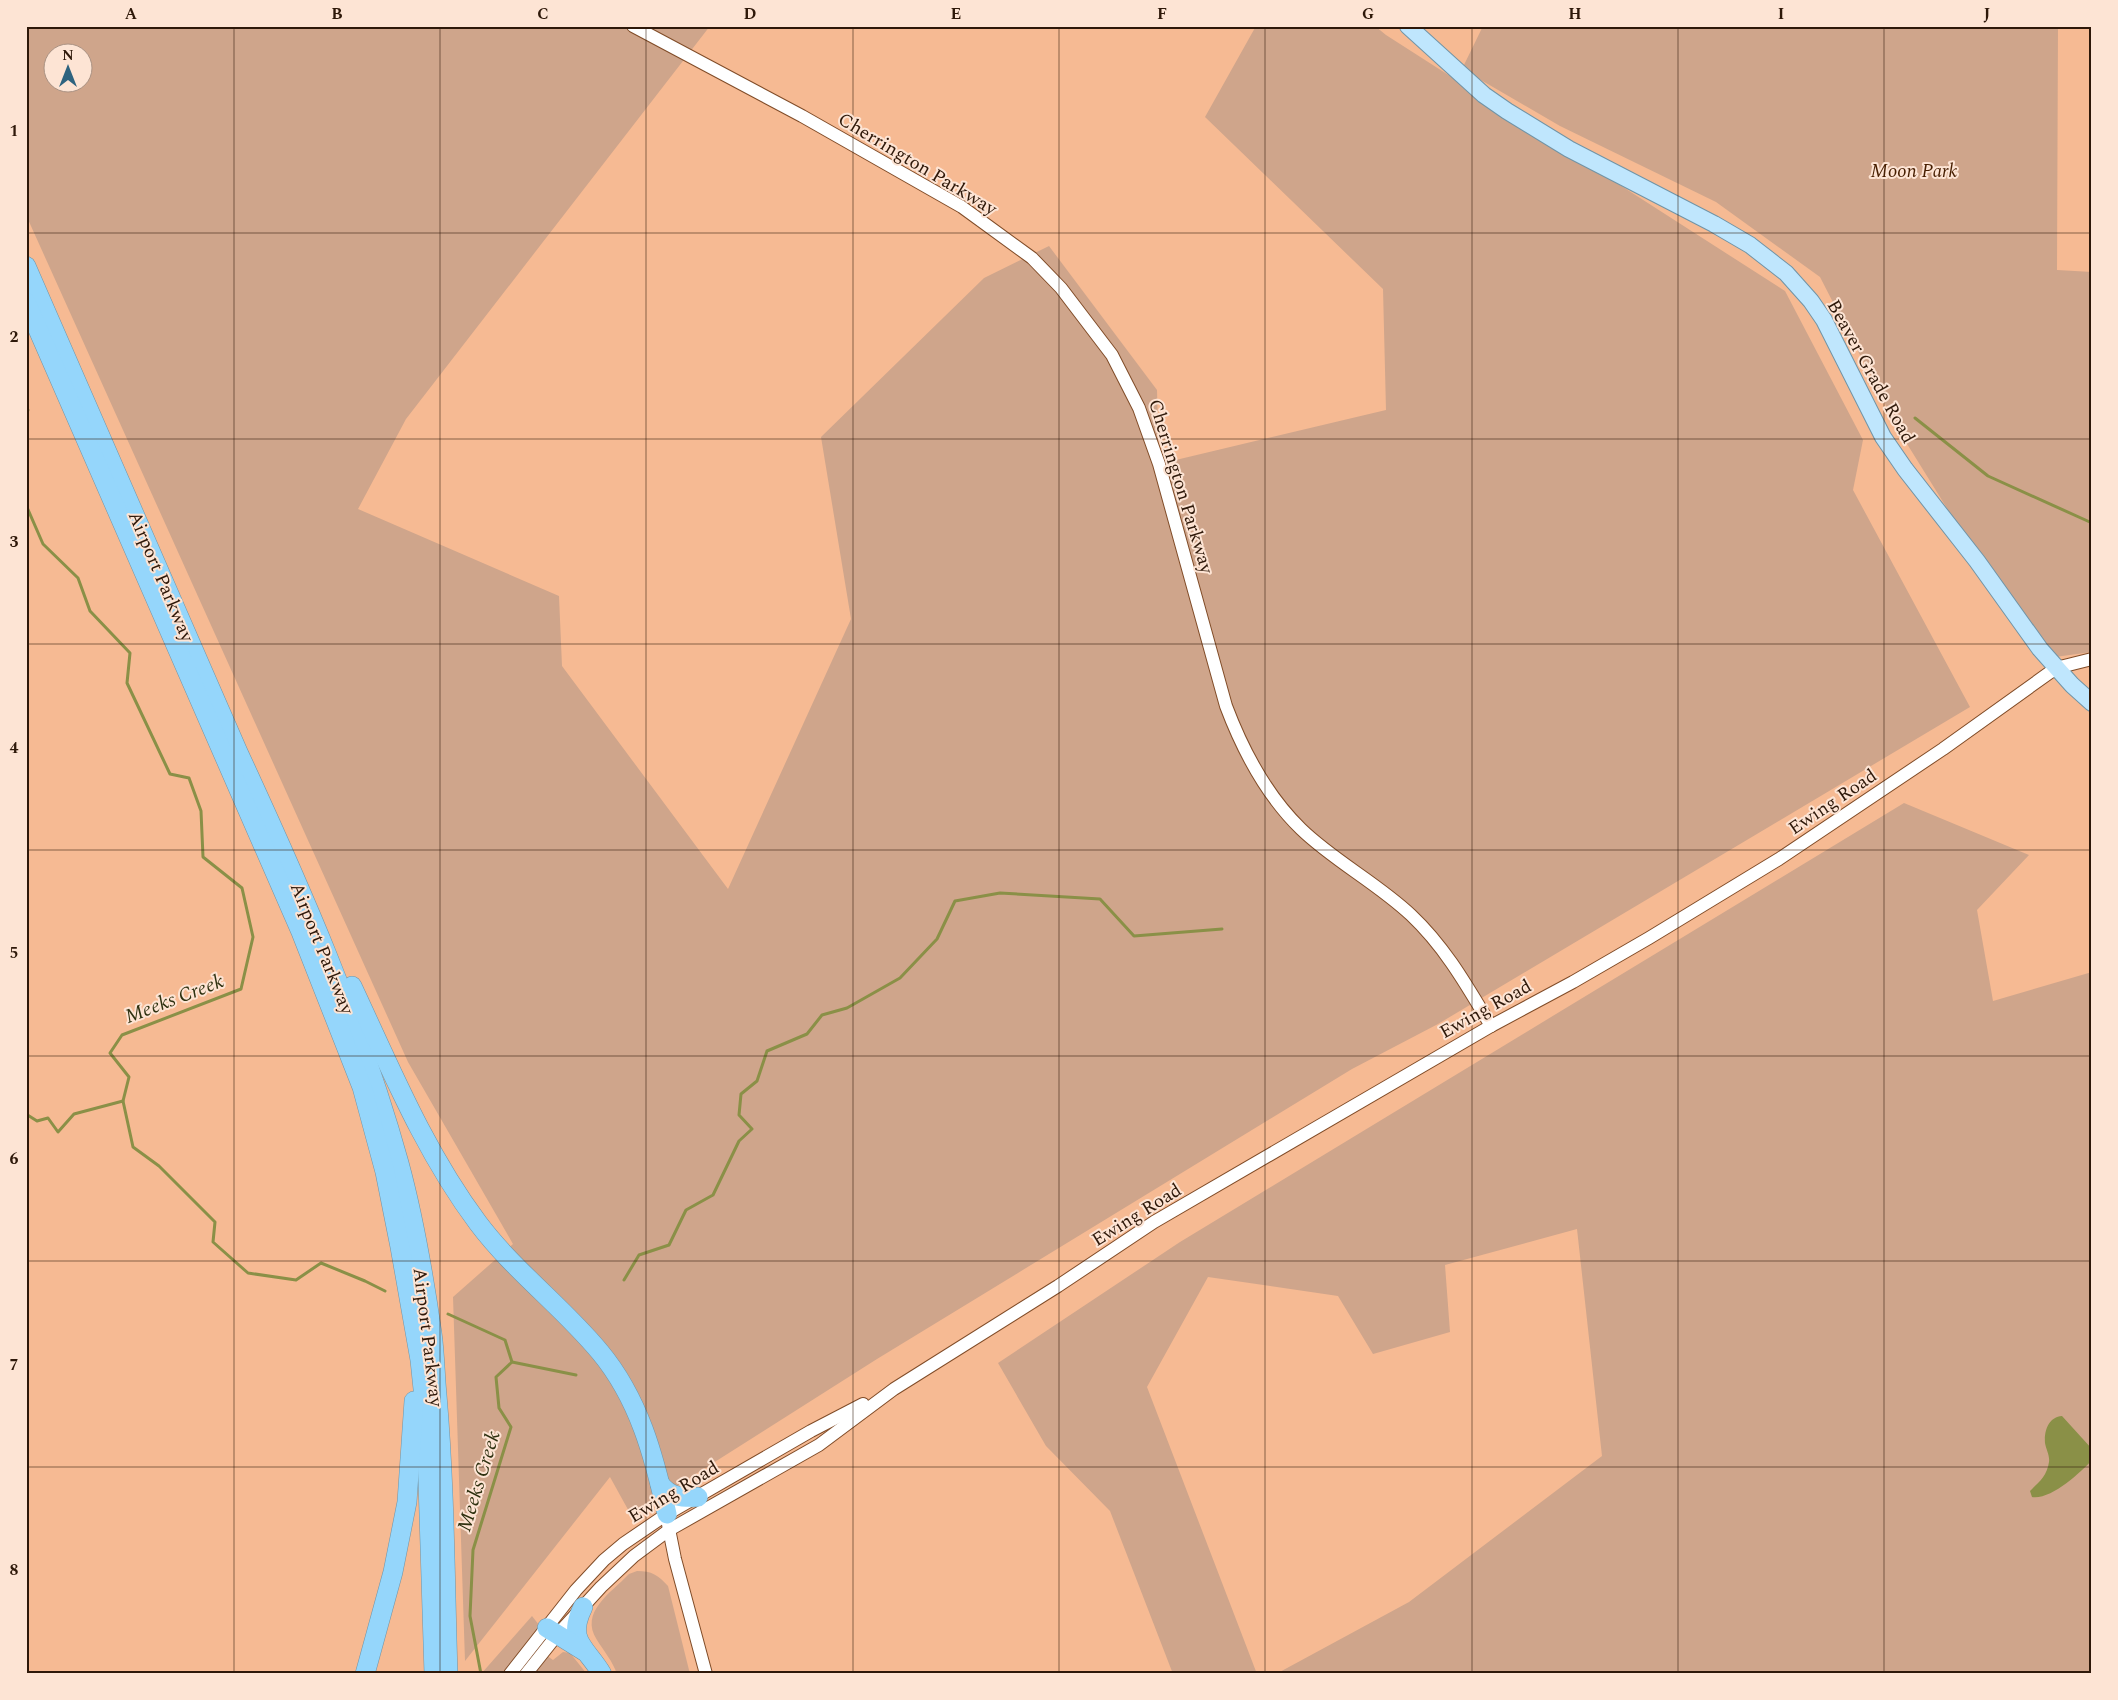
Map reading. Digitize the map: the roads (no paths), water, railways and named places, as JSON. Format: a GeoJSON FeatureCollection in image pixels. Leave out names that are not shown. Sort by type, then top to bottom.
{"type":"FeatureCollection","features":[{"type":"Feature","properties":{"kind":"highway","name":"Airport Parkway"},"geometry":{"type":"LineString","coordinates":[[26,266],[238,752],[272,825],[349,1011],[376,1087],[400,1166],[416,1240],[432,1334],[441,1445],[448,1674]]}},
{"type":"Feature","properties":{"kind":"highway","name":"Airport Parkway"},"geometry":{"type":"LineString","coordinates":[[26,302],[301,932],[359,1079],[374,1129],[408,1292],[420,1360],[426,1418],[434,1674]]}},
{"type":"Feature","properties":{"kind":"highway"},"geometry":{"type":"LineString","coordinates":[[272,825],[307,892],[423,1135],[460,1197],[498,1249],[588,1339],[620,1380],[644,1429],[660,1484],[668,1522]]}},
{"type":"Feature","properties":{"kind":"highway"},"geometry":{"type":"LineString","coordinates":[[364,1674],[393,1572],[407,1502],[414,1409],[408,1292]]}},
{"type":"Feature","properties":{"kind":"highway"},"geometry":{"type":"LineString","coordinates":[[660,1484],[674,1495],[687,1498],[698,1497]]}},
{"type":"Feature","properties":{"kind":"highway"},"geometry":{"type":"LineString","coordinates":[[583,1607],[576,1628],[584,1651],[602,1674]]}},
{"type":"Feature","properties":{"kind":"highway"},"geometry":{"type":"LineString","coordinates":[[552,1631],[584,1651]]}},
{"type":"Feature","properties":{"kind":"main road","name":"Beaver Grade Road"},"geometry":{"type":"LineString","coordinates":[[1408,26],[1478,89],[1507,112],[1570,149],[1700,216],[1750,245],[1786,273],[1824,320],[1883,437],[1904,469],[1977,561],[2026,631],[2056,668],[2092,703]]}},
{"type":"Feature","properties":{"kind":"street","name":"Cherrington Parkway"},"geometry":{"type":"LineString","coordinates":[[634,26],[802,116],[955,203],[1022,250],[1055,282],[1112,355],[1139,408],[1159,464],[1226,706],[1255,770],[1278,803],[1300,828],[1394,900],[1428,932],[1450,959],[1491,1026]]}},
{"type":"Feature","properties":{"kind":"street","name":"Ewing Road"},"geometry":{"type":"LineString","coordinates":[[510,1674],[538,1649],[552,1631],[576,1590],[604,1560],[630,1539],[668,1522],[819,1445],[894,1389],[1058,1286],[1154,1222],[1491,1026],[1573,982],[1779,859],[1943,749],[2056,668],[2092,659]]}},
{"type":"Feature","properties":{"kind":"street","name":"Ewing Road"},"geometry":{"type":"LineString","coordinates":[[552,1631],[583,1607],[668,1522],[698,1497],[811,1431],[894,1389]]}},
{"type":"Feature","properties":{"kind":"street"},"geometry":{"type":"LineString","coordinates":[[668,1522],[706,1674]]}},
{"type":"Feature","properties":{"kind":"street","name":"Ewing Road"},"geometry":{"type":"LineString","coordinates":[[526,1674],[538,1649]]}},
{"type":"Feature","properties":{"kind":"waterway","name":"Meeks Creek"},"geometry":{"type":"LineString","coordinates":[[26,408],[28,410],[26,415]]}},
{"type":"Feature","properties":{"kind":"waterway"},"geometry":{"type":"LineString","coordinates":[[1915,418],[1988,476],[2092,523]]}},
{"type":"Feature","properties":{"kind":"waterway","name":"Meeks Creek"},"geometry":{"type":"LineString","coordinates":[[26,505],[43,544],[78,578],[90,611],[130,653],[127,683],[170,774],[189,778],[201,811],[203,857],[242,888],[253,937],[241,989],[122,1035],[110,1053],[129,1077],[123,1101],[133,1147],[159,1166],[215,1222],[213,1242],[248,1273],[296,1280],[321,1263],[385,1291]]}},
{"type":"Feature","properties":{"kind":"waterway"},"geometry":{"type":"LineString","coordinates":[[624,1280],[639,1255],[669,1245],[686,1210],[713,1195],[739,1141],[752,1129],[739,1115],[741,1094],[757,1081],[767,1051],[807,1034],[822,1015],[847,1008],[900,978],[937,939],[955,901],[1000,893],[1100,899],[1134,936],[1222,929]]}},
{"type":"Feature","properties":{"kind":"waterway"},"geometry":{"type":"LineString","coordinates":[[26,1114],[37,1121],[48,1118],[58,1132],[74,1114],[123,1101]]}},
{"type":"Feature","properties":{"kind":"waterway","name":"Meeks Creek"},"geometry":{"type":"LineString","coordinates":[[448,1314],[505,1340],[512,1362],[496,1377],[499,1408],[511,1427],[473,1550],[470,1616],[481,1674]]}},
{"type":"Feature","properties":{"kind":"waterway"},"geometry":{"type":"LineString","coordinates":[[512,1362],[576,1375]]}},
{"type":"Feature","properties":{"kind":"park label","name":"Moon Park"},"geometry":{"type":"Point","coordinates":[1914,170]}}]}
